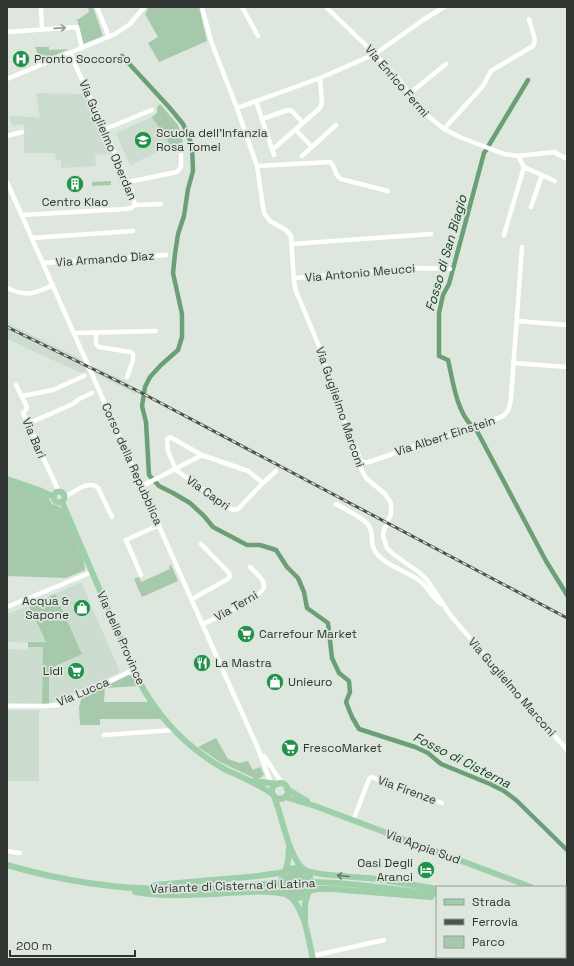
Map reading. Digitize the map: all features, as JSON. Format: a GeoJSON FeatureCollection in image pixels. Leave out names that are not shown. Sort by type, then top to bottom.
{"type":"FeatureCollection","features":[{"type":"Feature","properties":{"kind":"main road"},"geometry":{"type":"LineString","coordinates":[[7,479],[54,496]]}},
{"type":"Feature","properties":{"kind":"main road"},"geometry":{"type":"LineString","coordinates":[[62,492],[63,500],[58,503],[55,501],[54,496],[55,494],[62,492]]}},
{"type":"Feature","properties":{"kind":"main road","name":"Via delle Province"},"geometry":{"type":"LineString","coordinates":[[63,500],[139,682],[149,698],[174,730],[190,745],[227,770],[248,780],[273,796]]}},
{"type":"Feature","properties":{"kind":"main road","name":"Via delle Province"},"geometry":{"type":"LineString","coordinates":[[248,780],[261,782],[272,786]]}},
{"type":"Feature","properties":{"kind":"main road"},"geometry":{"type":"LineString","coordinates":[[284,823],[283,798],[287,793],[283,786],[272,786],[273,796],[284,823],[289,846],[289,858],[285,872]]}},
{"type":"Feature","properties":{"kind":"main road","name":"Via Appia Sud"},"geometry":{"type":"LineString","coordinates":[[283,786],[315,806]]}},
{"type":"Feature","properties":{"kind":"main road"},"geometry":{"type":"LineString","coordinates":[[273,796],[283,798]]}},
{"type":"Feature","properties":{"kind":"main road","name":"Via Appia Sud"},"geometry":{"type":"LineString","coordinates":[[283,798],[315,806],[528,886]]}},
{"type":"Feature","properties":{"kind":"main road"},"geometry":{"type":"LineString","coordinates":[[289,846],[295,859],[305,870],[311,880],[305,903],[305,922],[312,958]]}},
{"type":"Feature","properties":{"kind":"main road","name":"Variante di Cisterna di Latina"},"geometry":{"type":"LineString","coordinates":[[7,865],[57,878],[108,886],[166,889],[311,882],[373,886],[436,894]]}},
{"type":"Feature","properties":{"kind":"main road"},"geometry":{"type":"LineString","coordinates":[[305,922],[297,905],[281,888],[280,883],[282,875],[288,869],[297,867],[324,874],[384,880],[436,889]]}},
{"type":"Feature","properties":{"kind":"main road"},"geometry":{"type":"LineString","coordinates":[[108,886],[185,883],[285,872]]}},
{"type":"Feature","properties":{"kind":"main road"},"geometry":{"type":"LineString","coordinates":[[108,886],[166,895],[262,892],[300,898],[309,891],[317,889],[332,889],[436,897]]}},
{"type":"Feature","properties":{"kind":"street"},"geometry":{"type":"LineString","coordinates":[[41,7],[42,30]]}},
{"type":"Feature","properties":{"kind":"street"},"geometry":{"type":"LineString","coordinates":[[97,7],[109,37]]}},
{"type":"Feature","properties":{"kind":"street"},"geometry":{"type":"LineString","coordinates":[[7,79],[109,37],[130,24],[144,7]]}},
{"type":"Feature","properties":{"kind":"street","name":"Via Guglielmo Marconi"},"geometry":{"type":"LineString","coordinates":[[202,7],[210,37],[257,166],[265,214],[270,222],[289,232],[292,244],[296,291],[319,346],[356,459],[364,475],[371,483],[385,494],[390,502],[392,511],[385,528],[383,539],[388,550],[431,584],[451,616],[567,750]]}},
{"type":"Feature","properties":{"kind":"street"},"geometry":{"type":"LineString","coordinates":[[242,7],[258,36]]}},
{"type":"Feature","properties":{"kind":"street","name":"Via Enrico Fermi"},"geometry":{"type":"LineString","coordinates":[[326,7],[400,80],[425,114],[444,129],[462,138],[501,153],[518,156],[552,152],[558,153],[567,159]]}},
{"type":"Feature","properties":{"kind":"street"},"geometry":{"type":"LineString","coordinates":[[237,108],[320,78],[375,54],[444,7]]}},
{"type":"Feature","properties":{"kind":"street"},"geometry":{"type":"LineString","coordinates":[[444,129],[483,86],[490,72],[533,46],[535,40],[529,19]]}},
{"type":"Feature","properties":{"kind":"street"},"geometry":{"type":"LineString","coordinates":[[7,32],[77,27],[82,48]]}},
{"type":"Feature","properties":{"kind":"street","name":"Via Guglielmo Oberdan"},"geometry":{"type":"LineString","coordinates":[[70,53],[134,196],[135,206]]}},
{"type":"Feature","properties":{"kind":"street"},"geometry":{"type":"LineString","coordinates":[[409,94],[446,64]]}},
{"type":"Feature","properties":{"kind":"street"},"geometry":{"type":"LineString","coordinates":[[256,101],[273,152],[322,106],[320,78]]}},
{"type":"Feature","properties":{"kind":"street"},"geometry":{"type":"LineString","coordinates":[[105,130],[152,110]]}},
{"type":"Feature","properties":{"kind":"street"},"geometry":{"type":"LineString","coordinates":[[262,119],[288,110],[292,111],[304,123]]}},
{"type":"Feature","properties":{"kind":"street"},"geometry":{"type":"LineString","coordinates":[[302,156],[336,125]]}},
{"type":"Feature","properties":{"kind":"street"},"geometry":{"type":"LineString","coordinates":[[296,130],[312,147]]}},
{"type":"Feature","properties":{"kind":"street"},"geometry":{"type":"LineString","coordinates":[[7,136],[22,132]]}},
{"type":"Feature","properties":{"kind":"street"},"geometry":{"type":"LineString","coordinates":[[128,182],[177,172],[181,167],[181,155]]}},
{"type":"Feature","properties":{"kind":"street"},"geometry":{"type":"LineString","coordinates":[[518,156],[524,167],[555,181]]}},
{"type":"Feature","properties":{"kind":"street"},"geometry":{"type":"LineString","coordinates":[[257,166],[330,162],[333,165],[336,175],[341,178],[388,191]]}},
{"type":"Feature","properties":{"kind":"street"},"geometry":{"type":"LineString","coordinates":[[504,235],[524,167]]}},
{"type":"Feature","properties":{"kind":"street"},"geometry":{"type":"LineString","coordinates":[[532,207],[542,175]]}},
{"type":"Feature","properties":{"kind":"street","name":"Corso della Repubblica"},"geometry":{"type":"LineString","coordinates":[[7,182],[257,746],[272,786]]}},
{"type":"Feature","properties":{"kind":"street"},"geometry":{"type":"LineString","coordinates":[[22,215],[128,209],[135,206],[161,204]]}},
{"type":"Feature","properties":{"kind":"street"},"geometry":{"type":"LineString","coordinates":[[32,238],[134,231]]}},
{"type":"Feature","properties":{"kind":"street"},"geometry":{"type":"LineString","coordinates":[[292,244],[430,234]]}},
{"type":"Feature","properties":{"kind":"street","name":"Via Albert Einstein"},"geometry":{"type":"LineString","coordinates":[[349,440],[354,445],[361,461],[366,463],[507,414],[510,406],[518,321],[522,247]]}},
{"type":"Feature","properties":{"kind":"street","name":"Via Armando Diaz"},"geometry":{"type":"LineString","coordinates":[[43,263],[166,255]]}},
{"type":"Feature","properties":{"kind":"street","name":"Via Antonio Meucci"},"geometry":{"type":"LineString","coordinates":[[294,278],[419,268],[450,269]]}},
{"type":"Feature","properties":{"kind":"street"},"geometry":{"type":"LineString","coordinates":[[7,288],[19,293],[32,294],[53,285]]}},
{"type":"Feature","properties":{"kind":"street"},"geometry":{"type":"LineString","coordinates":[[518,321],[567,325]]}},
{"type":"Feature","properties":{"kind":"street"},"geometry":{"type":"LineString","coordinates":[[74,333],[156,331]]}},
{"type":"Feature","properties":{"kind":"street"},"geometry":{"type":"LineString","coordinates":[[96,332],[96,344],[100,348],[133,354],[133,360],[127,378]]}},
{"type":"Feature","properties":{"kind":"street"},"geometry":{"type":"LineString","coordinates":[[513,363],[567,368]]}},
{"type":"Feature","properties":{"kind":"street"},"geometry":{"type":"LineString","coordinates":[[22,396],[50,391],[84,376]]}},
{"type":"Feature","properties":{"kind":"street","name":"Via Bari"},"geometry":{"type":"LineString","coordinates":[[16,385],[27,408],[23,414],[27,424],[59,492]]}},
{"type":"Feature","properties":{"kind":"street"},"geometry":{"type":"LineString","coordinates":[[27,424],[73,404],[92,393]]}},
{"type":"Feature","properties":{"kind":"street"},"geometry":{"type":"LineString","coordinates":[[175,469],[168,451],[167,441],[169,437],[202,455],[248,471],[262,483]]}},
{"type":"Feature","properties":{"kind":"street"},"geometry":{"type":"LineString","coordinates":[[142,486],[202,455]]}},
{"type":"Feature","properties":{"kind":"street","name":"Via Capri"},"geometry":{"type":"LineString","coordinates":[[175,469],[232,510],[239,508],[262,483],[276,472]]}},
{"type":"Feature","properties":{"kind":"street"},"geometry":{"type":"LineString","coordinates":[[63,500],[88,484],[95,485],[98,488],[112,517]]}},
{"type":"Feature","properties":{"kind":"street"},"geometry":{"type":"LineString","coordinates":[[336,504],[368,524],[370,528],[372,547],[380,558],[419,580],[437,601],[445,606]]}},
{"type":"Feature","properties":{"kind":"street"},"geometry":{"type":"LineString","coordinates":[[141,575],[126,540],[159,525]]}},
{"type":"Feature","properties":{"kind":"street"},"geometry":{"type":"LineString","coordinates":[[192,599],[228,579],[230,576],[229,573],[201,544]]}},
{"type":"Feature","properties":{"kind":"street","name":"Via Terni"},"geometry":{"type":"LineString","coordinates":[[203,624],[244,604],[264,588],[263,581],[250,567]]}},
{"type":"Feature","properties":{"kind":"street"},"geometry":{"type":"LineString","coordinates":[[7,607],[92,572]]}},
{"type":"Feature","properties":{"kind":"street","name":"Via Lucca"},"geometry":{"type":"LineString","coordinates":[[7,706],[45,706],[62,704],[134,670]]}},
{"type":"Feature","properties":{"kind":"street"},"geometry":{"type":"LineString","coordinates":[[104,735],[174,730]]}},
{"type":"Feature","properties":{"kind":"street","name":"Corso della Repubblica"},"geometry":{"type":"LineString","coordinates":[[257,746],[283,786]]}},
{"type":"Feature","properties":{"kind":"street"},"geometry":{"type":"LineString","coordinates":[[261,782],[265,776],[266,768]]}},
{"type":"Feature","properties":{"kind":"street","name":"Via Firenze"},"geometry":{"type":"LineString","coordinates":[[352,821],[371,777],[442,803]]}},
{"type":"Feature","properties":{"kind":"street"},"geometry":{"type":"LineString","coordinates":[[7,851],[20,854]]}},
{"type":"Feature","properties":{"kind":"street"},"geometry":{"type":"LineString","coordinates":[[312,958],[384,940]]}},
{"type":"Feature","properties":{"kind":"shaded area"},"geometry":{"type":"Polygon","coordinates":[[[36,93],[86,94],[91,103],[90,108],[111,154],[95,155],[96,166],[61,168],[61,160],[56,160],[55,153],[24,153],[24,124],[13,126],[9,118],[12,116],[18,116],[40,118],[36,93]]]}},
{"type":"Feature","properties":{"kind":"shaded area","name":"Scuola dell'Infanzia Rosa Tomei"},"geometry":{"type":"Polygon","coordinates":[[[152,117],[171,146],[130,165],[116,133],[152,117]]]}},
{"type":"Feature","properties":{"kind":"shaded area"},"geometry":{"type":"Polygon","coordinates":[[[7,323],[83,361],[86,369],[85,372],[79,372],[7,339],[7,323]]]}},
{"type":"Feature","properties":{"kind":"shaded area"},"geometry":{"type":"Polygon","coordinates":[[[94,367],[127,382],[129,385],[138,390],[136,394],[96,374],[94,367]]]}},
{"type":"Feature","properties":{"kind":"shaded area"},"geometry":{"type":"Polygon","coordinates":[[[81,582],[120,672],[49,704],[48,669],[81,654],[55,594],[81,582]]]}},
{"type":"Feature","properties":{"kind":"shaded area"},"geometry":{"type":"Polygon","coordinates":[[[29,606],[46,643],[7,642],[7,614],[29,606]]]}},
{"type":"Feature","properties":{"kind":"shaded area"},"geometry":{"type":"Polygon","coordinates":[[[28,647],[43,647],[42,704],[7,703],[7,649],[28,650],[28,647]]]}},
{"type":"Feature","properties":{"kind":"shaded area"},"geometry":{"type":"Polygon","coordinates":[[[7,710],[39,710],[39,781],[7,781],[7,710]]]}},
{"type":"Feature","properties":{"kind":"green space"},"geometry":{"type":"Polygon","coordinates":[[[88,7],[93,7],[103,36],[83,44],[77,19],[89,12],[88,7]]]}},
{"type":"Feature","properties":{"kind":"green space"},"geometry":{"type":"Polygon","coordinates":[[[149,7],[199,7],[207,41],[159,62],[148,43],[158,37],[145,14],[149,7]]]}},
{"type":"Feature","properties":{"kind":"green space"},"geometry":{"type":"Polygon","coordinates":[[[35,47],[49,47],[49,50],[69,49],[41,61],[35,47]]]}},
{"type":"Feature","properties":{"kind":"green space"},"geometry":{"type":"Polygon","coordinates":[[[160,104],[178,125],[183,142],[171,146],[152,117],[157,113],[157,107],[160,104]]]}},
{"type":"Feature","properties":{"kind":"green space"},"geometry":{"type":"Polygon","coordinates":[[[111,181],[111,185],[92,186],[92,182],[111,181]]]}},
{"type":"Feature","properties":{"kind":"green space"},"geometry":{"type":"Polygon","coordinates":[[[7,482],[25,487],[48,497],[52,504],[62,509],[84,561],[85,570],[66,578],[7,576],[7,482]]]}},
{"type":"Feature","properties":{"kind":"green space"},"geometry":{"type":"Polygon","coordinates":[[[171,565],[178,581],[142,597],[134,579],[139,577],[141,582],[170,569],[169,566],[171,565]]]}},
{"type":"Feature","properties":{"kind":"green space"},"geometry":{"type":"Polygon","coordinates":[[[55,594],[82,654],[49,669],[49,704],[42,704],[43,647],[28,647],[28,642],[46,642],[29,606],[55,594]]]}},
{"type":"Feature","properties":{"kind":"green space"},"geometry":{"type":"Polygon","coordinates":[[[128,675],[133,676],[139,686],[105,688],[104,702],[149,702],[162,719],[100,719],[100,725],[80,725],[79,707],[82,697],[128,675]]]}},
{"type":"Feature","properties":{"kind":"green space"},"geometry":{"type":"Polygon","coordinates":[[[216,738],[228,759],[240,763],[248,761],[253,770],[260,767],[264,774],[262,777],[256,779],[220,762],[198,747],[216,738]]]}},
{"type":"Feature","properties":{"kind":"green space"},"geometry":{"type":"Polygon","coordinates":[[[295,870],[304,874],[308,883],[304,892],[295,896],[286,892],[282,883],[286,874],[295,870]]]}},
{"type":"Feature","properties":{"kind":"waterway","name":"Fosso di Cisterna"},"geometry":{"type":"LineString","coordinates":[[122,56],[183,124],[192,145],[193,171],[188,189],[184,216],[178,234],[173,273],[182,314],[182,337],[178,350],[150,377],[145,387],[142,406],[146,422],[149,475],[159,486],[190,503],[213,527],[247,545],[260,545],[276,550],[287,567],[298,578],[304,592],[307,608],[328,623],[332,658],[339,673],[349,681],[350,692],[346,702],[359,729],[415,747],[428,753],[441,764],[504,791],[516,800],[567,850]]}},
{"type":"Feature","properties":{"kind":"waterway","name":"Fosso di San Biagio"},"geometry":{"type":"LineString","coordinates":[[489,145],[528,80]]}},
{"type":"Feature","properties":{"kind":"waterway","name":"Fosso di San Biagio"},"geometry":{"type":"LineString","coordinates":[[471,425],[458,403],[448,360],[439,356],[439,313],[443,295],[449,284],[484,153],[487,149]]}},
{"type":"Feature","properties":{"kind":"waterway","name":"Fosso di San Biagio"},"geometry":{"type":"LineString","coordinates":[[474,428],[477,431],[546,561],[567,595]]}},
{"type":"Feature","properties":{"kind":"railway"},"geometry":{"type":"LineString","coordinates":[[7,327],[138,391],[567,618]]}},
{"type":"Feature","properties":{"kind":"place","name":"Pronto Soccorso"},"geometry":{"type":"Point","coordinates":[21,59]}},
{"type":"Feature","properties":{"kind":"place","name":"Scuola dell'Infanzia Rosa Tomei"},"geometry":{"type":"Point","coordinates":[143,140]}},
{"type":"Feature","properties":{"kind":"place","name":"Centro Klao"},"geometry":{"type":"Point","coordinates":[75,184]}},
{"type":"Feature","properties":{"kind":"place","name":"Acqua & Sapone"},"geometry":{"type":"Point","coordinates":[82,608]}},
{"type":"Feature","properties":{"kind":"place","name":"Carrefour Market"},"geometry":{"type":"Point","coordinates":[246,634]}},
{"type":"Feature","properties":{"kind":"place","name":"La Mastra"},"geometry":{"type":"Point","coordinates":[202,663]}},
{"type":"Feature","properties":{"kind":"place","name":"Lidl"},"geometry":{"type":"Point","coordinates":[76,671]}},
{"type":"Feature","properties":{"kind":"place","name":"Unieuro"},"geometry":{"type":"Point","coordinates":[275,682]}},
{"type":"Feature","properties":{"kind":"place","name":"FrescoMarket"},"geometry":{"type":"Point","coordinates":[290,748]}},
{"type":"Feature","properties":{"kind":"place","name":"Oasi Degli Aranci"},"geometry":{"type":"Point","coordinates":[426,870]}}]}
